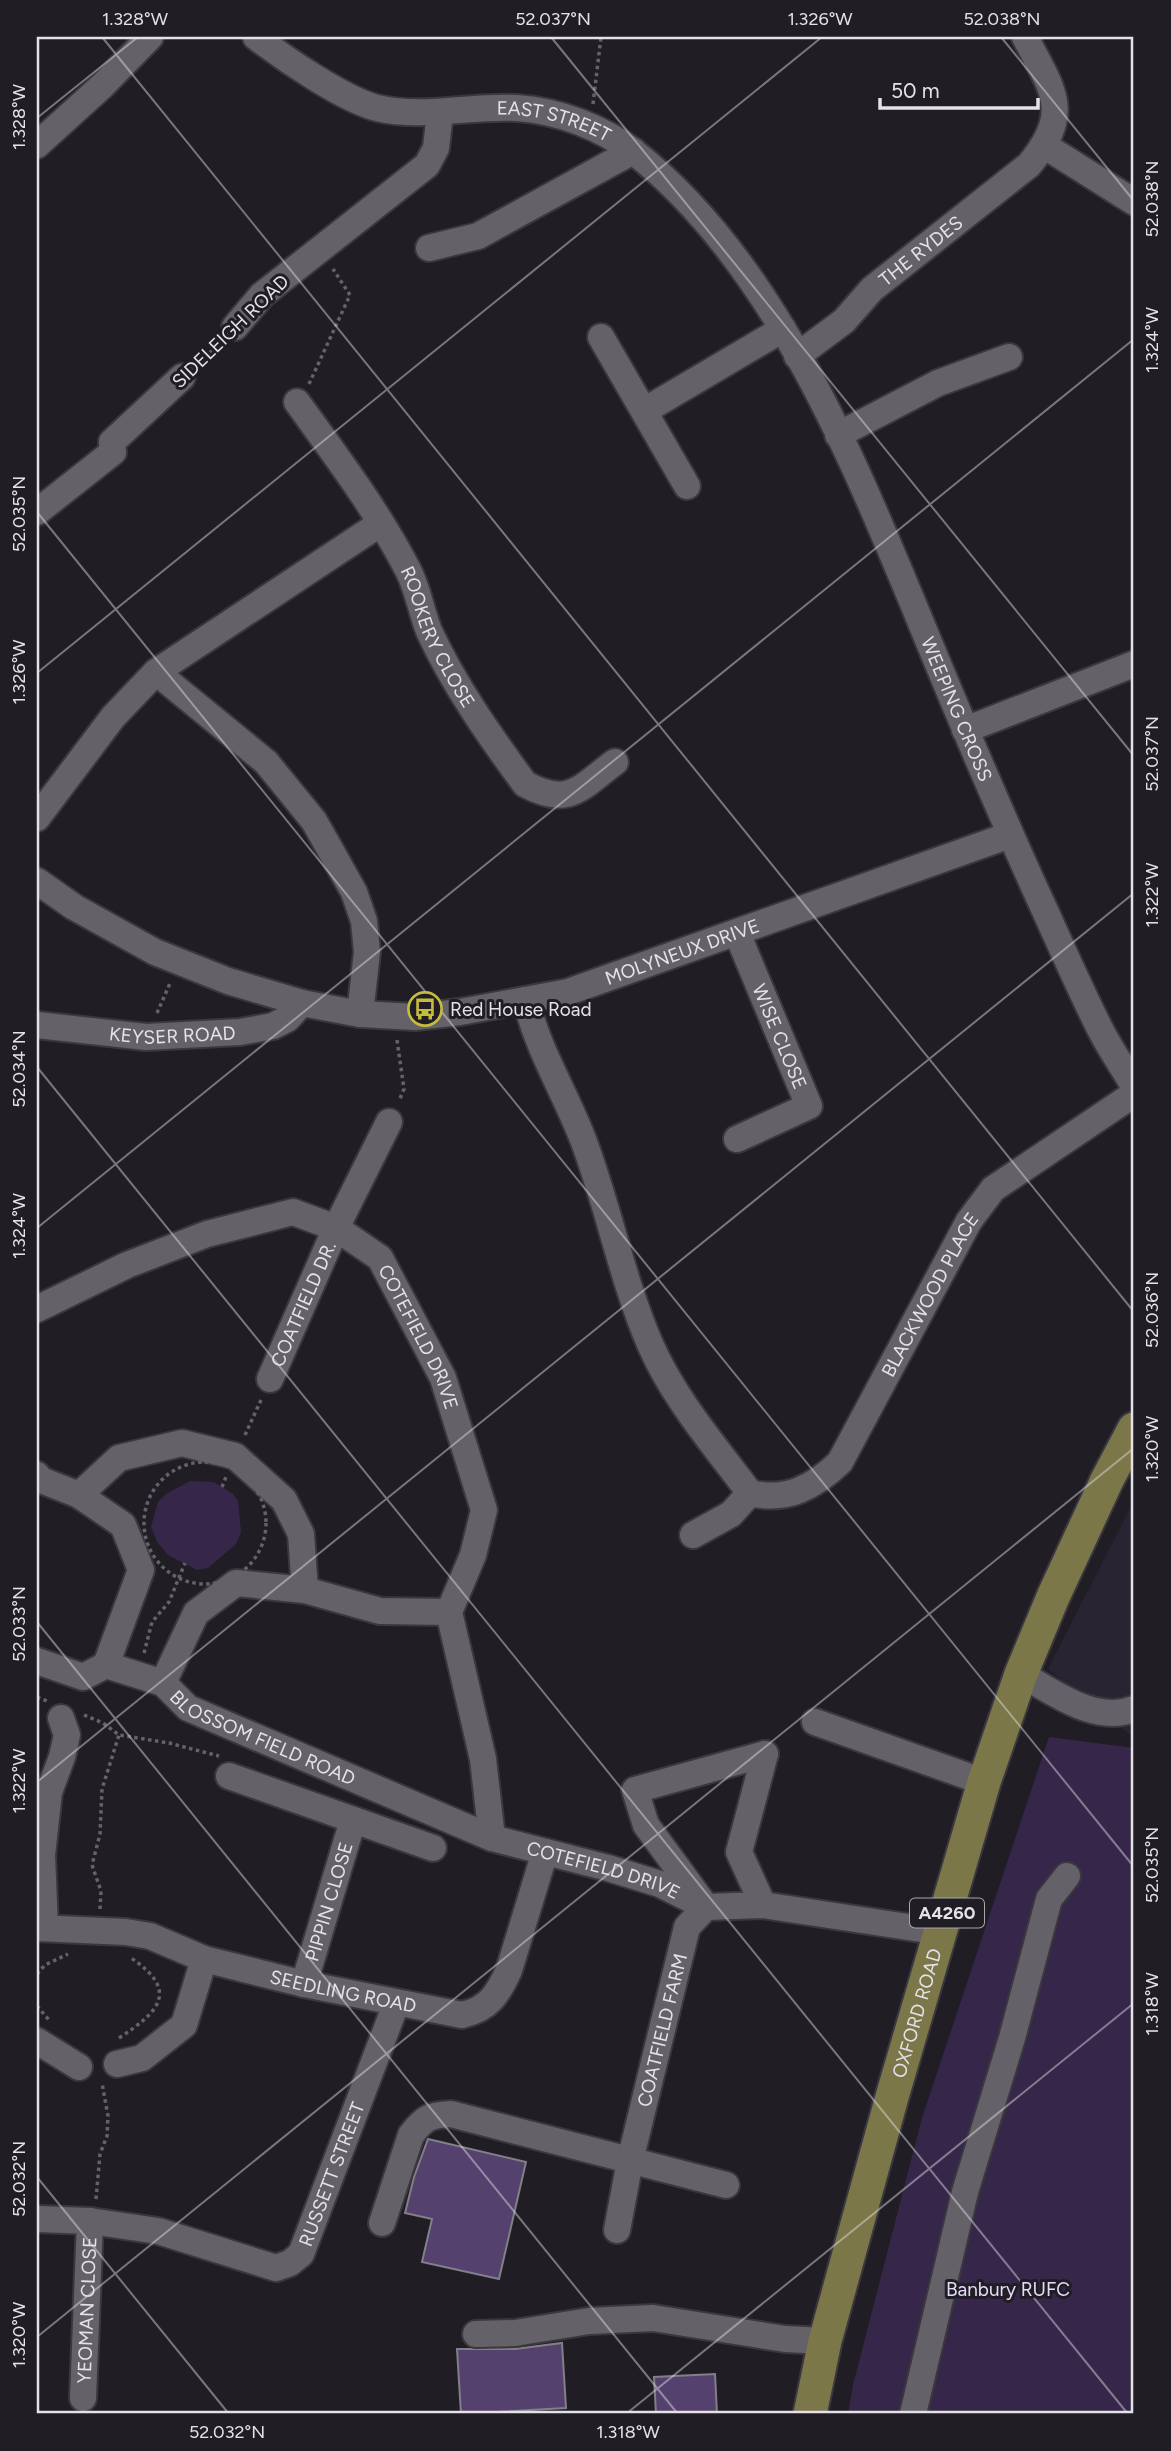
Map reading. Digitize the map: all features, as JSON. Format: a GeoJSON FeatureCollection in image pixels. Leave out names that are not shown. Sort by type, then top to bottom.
{"type":"FeatureCollection","features":[{"type":"Feature","properties":{"kind":"main road","name":"OXFORD ROAD"},"geometry":{"type":"LineString","coordinates":[[810,2414],[825,2341],[984,1782],[1021,1674],[1096,1503],[1134,1429]]}},
{"type":"Feature","properties":{"kind":"street"},"geometry":{"type":"LineString","coordinates":[[37,145],[102,86],[150,37]]}},
{"type":"Feature","properties":{"kind":"street","name":"EAST STREET"},"geometry":{"type":"LineString","coordinates":[[256,37],[347,96],[378,108],[440,113],[516,108],[555,114],[590,126],[633,151],[672,186],[707,224],[783,329]]}},
{"type":"Feature","properties":{"kind":"street","name":"THE RYDES"},"geometry":{"type":"LineString","coordinates":[[797,356],[844,321],[872,289],[1029,165],[1045,146],[1056,116],[1055,95],[1026,37]]}},
{"type":"Feature","properties":{"kind":"street","name":"SIDELEIGH ROAD"},"geometry":{"type":"LineString","coordinates":[[235,327],[262,295],[427,166],[436,148],[440,113]]}},
{"type":"Feature","properties":{"kind":"street"},"geometry":{"type":"LineString","coordinates":[[1045,146],[1134,202]]}},
{"type":"Feature","properties":{"kind":"street"},"geometry":{"type":"LineString","coordinates":[[429,248],[478,236],[633,151]]}},
{"type":"Feature","properties":{"kind":"street"},"geometry":{"type":"LineString","coordinates":[[644,411],[783,329]]}},
{"type":"Feature","properties":{"kind":"street","name":"WEEPING CROSS"},"geometry":{"type":"LineString","coordinates":[[783,329],[870,501],[1010,835],[1101,1032],[1134,1086]]}},
{"type":"Feature","properties":{"kind":"street"},"geometry":{"type":"LineString","coordinates":[[601,337],[687,486]]}},
{"type":"Feature","properties":{"kind":"street"},"geometry":{"type":"LineString","coordinates":[[838,435],[939,383],[1009,357]]}},
{"type":"Feature","properties":{"kind":"street","name":"SIDELEIGH ROAD"},"geometry":{"type":"LineString","coordinates":[[37,512],[113,452],[112,442],[182,377]]}},
{"type":"Feature","properties":{"kind":"street","name":"ROOKERY CLOSE"},"geometry":{"type":"LineString","coordinates":[[297,402],[381,523],[410,573],[428,629],[453,677],[525,784],[556,797],[572,794],[615,762]]}},
{"type":"Feature","properties":{"kind":"street"},"geometry":{"type":"LineString","coordinates":[[37,818],[113,717],[156,672],[381,523]]}},
{"type":"Feature","properties":{"kind":"street"},"geometry":{"type":"LineString","coordinates":[[965,730],[1134,664]]}},
{"type":"Feature","properties":{"kind":"street"},"geometry":{"type":"LineString","coordinates":[[156,672],[266,762],[314,821],[354,892],[364,921],[367,952],[360,1014]]}},
{"type":"Feature","properties":{"kind":"street","name":"MOLYNEUX DRIVE"},"geometry":{"type":"LineString","coordinates":[[37,881],[74,907],[155,952],[228,981],[302,1003],[360,1014],[415,1017],[460,1012],[568,992],[1010,835]]}},
{"type":"Feature","properties":{"kind":"street","name":"WISE CLOSE"},"geometry":{"type":"LineString","coordinates":[[737,933],[809,1106],[737,1139]]}},
{"type":"Feature","properties":{"kind":"street"},"geometry":{"type":"LineString","coordinates":[[526,1000],[532,1026],[583,1140],[608,1212],[630,1294],[650,1346],[679,1400],[750,1493],[731,1514],[693,1535]]}},
{"type":"Feature","properties":{"kind":"street","name":"KEYSER ROAD"},"geometry":{"type":"LineString","coordinates":[[37,1024],[146,1037],[240,1032],[273,1026],[287,1019],[302,1003]]}},
{"type":"Feature","properties":{"kind":"street","name":"BLACKWOOD PLACE"},"geometry":{"type":"LineString","coordinates":[[750,1493],[767,1497],[796,1493],[822,1479],[841,1462],[969,1221],[993,1189],[1134,1094]]}},
{"type":"Feature","properties":{"kind":"street","name":"COATFIELD DR."},"geometry":{"type":"LineString","coordinates":[[270,1379],[336,1228],[389,1122]]}},
{"type":"Feature","properties":{"kind":"street","name":"COTEFIELD DRIVE"},"geometry":{"type":"LineString","coordinates":[[37,1309],[127,1265],[207,1234],[293,1212],[336,1228],[380,1258],[443,1378],[484,1510],[473,1555],[449,1612]]}},
{"type":"Feature","properties":{"kind":"street"},"geometry":{"type":"LineString","coordinates":[[79,1495],[119,1458],[182,1443],[233,1461],[284,1500],[301,1534],[305,1590]]}},
{"type":"Feature","properties":{"kind":"street"},"geometry":{"type":"LineString","coordinates":[[37,1475],[41,1480],[79,1495],[123,1525],[141,1570],[106,1665],[83,1677],[37,1661]]}},
{"type":"Feature","properties":{"kind":"street"},"geometry":{"type":"LineString","coordinates":[[163,1683],[196,1613],[236,1583],[305,1590],[380,1611],[449,1612],[483,1759],[492,1838]]}},
{"type":"Feature","properties":{"kind":"street","name":"BLOSSOM FIELD ROAD"},"geometry":{"type":"LineString","coordinates":[[106,1665],[163,1683],[188,1708],[492,1838]]}},
{"type":"Feature","properties":{"kind":"street"},"geometry":{"type":"LineString","coordinates":[[1021,1674],[1079,1706],[1103,1712],[1122,1713],[1134,1709]]}},
{"type":"Feature","properties":{"kind":"street"},"geometry":{"type":"LineString","coordinates":[[41,1928],[43,1841],[49,1792],[67,1735],[64,1711]]}},
{"type":"Feature","properties":{"kind":"street"},"geometry":{"type":"LineString","coordinates":[[814,1722],[984,1782]]}},
{"type":"Feature","properties":{"kind":"street"},"geometry":{"type":"LineString","coordinates":[[706,1907],[646,1825],[635,1790],[765,1754],[738,1852],[763,1905]]}},
{"type":"Feature","properties":{"kind":"street"},"geometry":{"type":"LineString","coordinates":[[229,1776],[433,1848]]}},
{"type":"Feature","properties":{"kind":"street","name":"PIPPIN CLOSE"},"geometry":{"type":"LineString","coordinates":[[304,1984],[353,1820]]}},
{"type":"Feature","properties":{"kind":"street","name":"COTEFIELD DRIVE"},"geometry":{"type":"LineString","coordinates":[[492,1838],[660,1884],[706,1907],[763,1905],[941,1932]]}},
{"type":"Feature","properties":{"kind":"street","name":"SEEDLING ROAD"},"geometry":{"type":"LineString","coordinates":[[41,1928],[100,1930],[150,1936],[204,1959],[396,2004],[462,2015],[477,2012],[491,2000],[509,1970],[545,1852]]}},
{"type":"Feature","properties":{"kind":"street"},"geometry":{"type":"LineString","coordinates":[[913,2414],[965,2192],[1012,2038],[1049,1899],[1067,1876]]}},
{"type":"Feature","properties":{"kind":"street","name":"COATFIELD FARM"},"geometry":{"type":"LineString","coordinates":[[617,2230],[630,2161],[687,1927],[706,1907]]}},
{"type":"Feature","properties":{"kind":"street"},"geometry":{"type":"LineString","coordinates":[[111,2062],[142,2058],[184,2025],[204,1959]]}},
{"type":"Feature","properties":{"kind":"street","name":"RUSSETT STREET"},"geometry":{"type":"LineString","coordinates":[[37,2219],[93,2222],[158,2231],[276,2268],[290,2263],[301,2253],[396,2004]]}},
{"type":"Feature","properties":{"kind":"street"},"geometry":{"type":"LineString","coordinates":[[45,2033],[79,2067]]}},
{"type":"Feature","properties":{"kind":"street"},"geometry":{"type":"LineString","coordinates":[[382,2223],[411,2135],[419,2124],[431,2115],[451,2114],[726,2185]]}},
{"type":"Feature","properties":{"kind":"street","name":"YEOMAN CLOSE"},"geometry":{"type":"LineString","coordinates":[[83,2398],[93,2222]]}},
{"type":"Feature","properties":{"kind":"street"},"geometry":{"type":"LineString","coordinates":[[476,2334],[515,2333],[589,2321],[653,2318],[785,2339],[825,2341]]}},
{"type":"Feature","properties":{"kind":"path"},"geometry":{"type":"LineString","coordinates":[[590,126],[601,37]]}},
{"type":"Feature","properties":{"kind":"path"},"geometry":{"type":"LineString","coordinates":[[297,402],[313,378],[349,295],[321,249]]}},
{"type":"Feature","properties":{"kind":"path","name":"SIDELEIGH ROAD"},"geometry":{"type":"LineString","coordinates":[[182,377],[215,349],[235,327]]}},
{"type":"Feature","properties":{"kind":"path"},"geometry":{"type":"LineString","coordinates":[[146,1037],[179,962]]}},
{"type":"Feature","properties":{"kind":"path"},"geometry":{"type":"LineString","coordinates":[[389,1122],[404,1089],[394,1016]]}},
{"type":"Feature","properties":{"kind":"path"},"geometry":{"type":"LineString","coordinates":[[222,1487],[270,1379]]}},
{"type":"Feature","properties":{"kind":"path"},"geometry":{"type":"LineString","coordinates":[[233,1461],[255,1488],[265,1509],[268,1520],[260,1551],[251,1565],[239,1575],[223,1581],[207,1584],[179,1578],[159,1562],[148,1545],[144,1517],[151,1493],[164,1478],[182,1466],[197,1462],[233,1461]]}},
{"type":"Feature","properties":{"kind":"path"},"geometry":{"type":"LineString","coordinates":[[137,1675],[152,1622],[169,1602],[186,1563]]}},
{"type":"Feature","properties":{"kind":"path"},"geometry":{"type":"LineString","coordinates":[[37,1697],[64,1711],[103,1723],[119,1735],[169,1743],[235,1760],[229,1776]]}},
{"type":"Feature","properties":{"kind":"path"},"geometry":{"type":"LineString","coordinates":[[100,1930],[101,1891],[92,1865],[100,1834],[102,1789],[119,1735]]}},
{"type":"Feature","properties":{"kind":"path"},"geometry":{"type":"LineString","coordinates":[[37,1974],[64,1954],[72,1954]]}},
{"type":"Feature","properties":{"kind":"path"},"geometry":{"type":"LineString","coordinates":[[93,2222],[96,2178],[100,2154],[107,2136],[111,2062],[133,2029],[156,2009],[160,1997],[158,1983],[150,1971],[132,1958],[124,1956]]}},
{"type":"Feature","properties":{"kind":"path"},"geometry":{"type":"LineString","coordinates":[[37,2006],[45,2033]]}},
{"type":"Feature","properties":{"kind":"shaded area"},"geometry":{"type":"Polygon","coordinates":[[[1134,1501],[1134,1738],[1048,1669],[1134,1501]]]}},
{"type":"Feature","properties":{"kind":"green space"},"geometry":{"type":"Polygon","coordinates":[[[190,1481],[214,1482],[233,1494],[238,1501],[241,1532],[236,1544],[208,1568],[197,1570],[168,1555],[157,1542],[151,1527],[158,1502],[166,1494],[190,1481]]]}},
{"type":"Feature","properties":{"kind":"green space","name":"Banbury RUFC"},"geometry":{"type":"Polygon","coordinates":[[[1049,1737],[1134,1748],[1134,2414],[848,2414],[853,2385],[922,2118],[1049,1737]]]}},
{"type":"Feature","properties":{"kind":"building"},"geometry":{"type":"Polygon","coordinates":[[[428,2139],[526,2162],[499,2279],[422,2262],[432,2219],[405,2213],[428,2139]]]}},
{"type":"Feature","properties":{"kind":"building"},"geometry":{"type":"Polygon","coordinates":[[[562,2343],[566,2408],[461,2414],[457,2349],[515,2349],[562,2343]]]}},
{"type":"Feature","properties":{"kind":"building"},"geometry":{"type":"Polygon","coordinates":[[[715,2374],[717,2414],[656,2414],[654,2377],[715,2374]]]}},
{"type":"Feature","properties":{"kind":"place","name":"Red House Road"},"geometry":{"type":"Point","coordinates":[425,1009]}}]}
